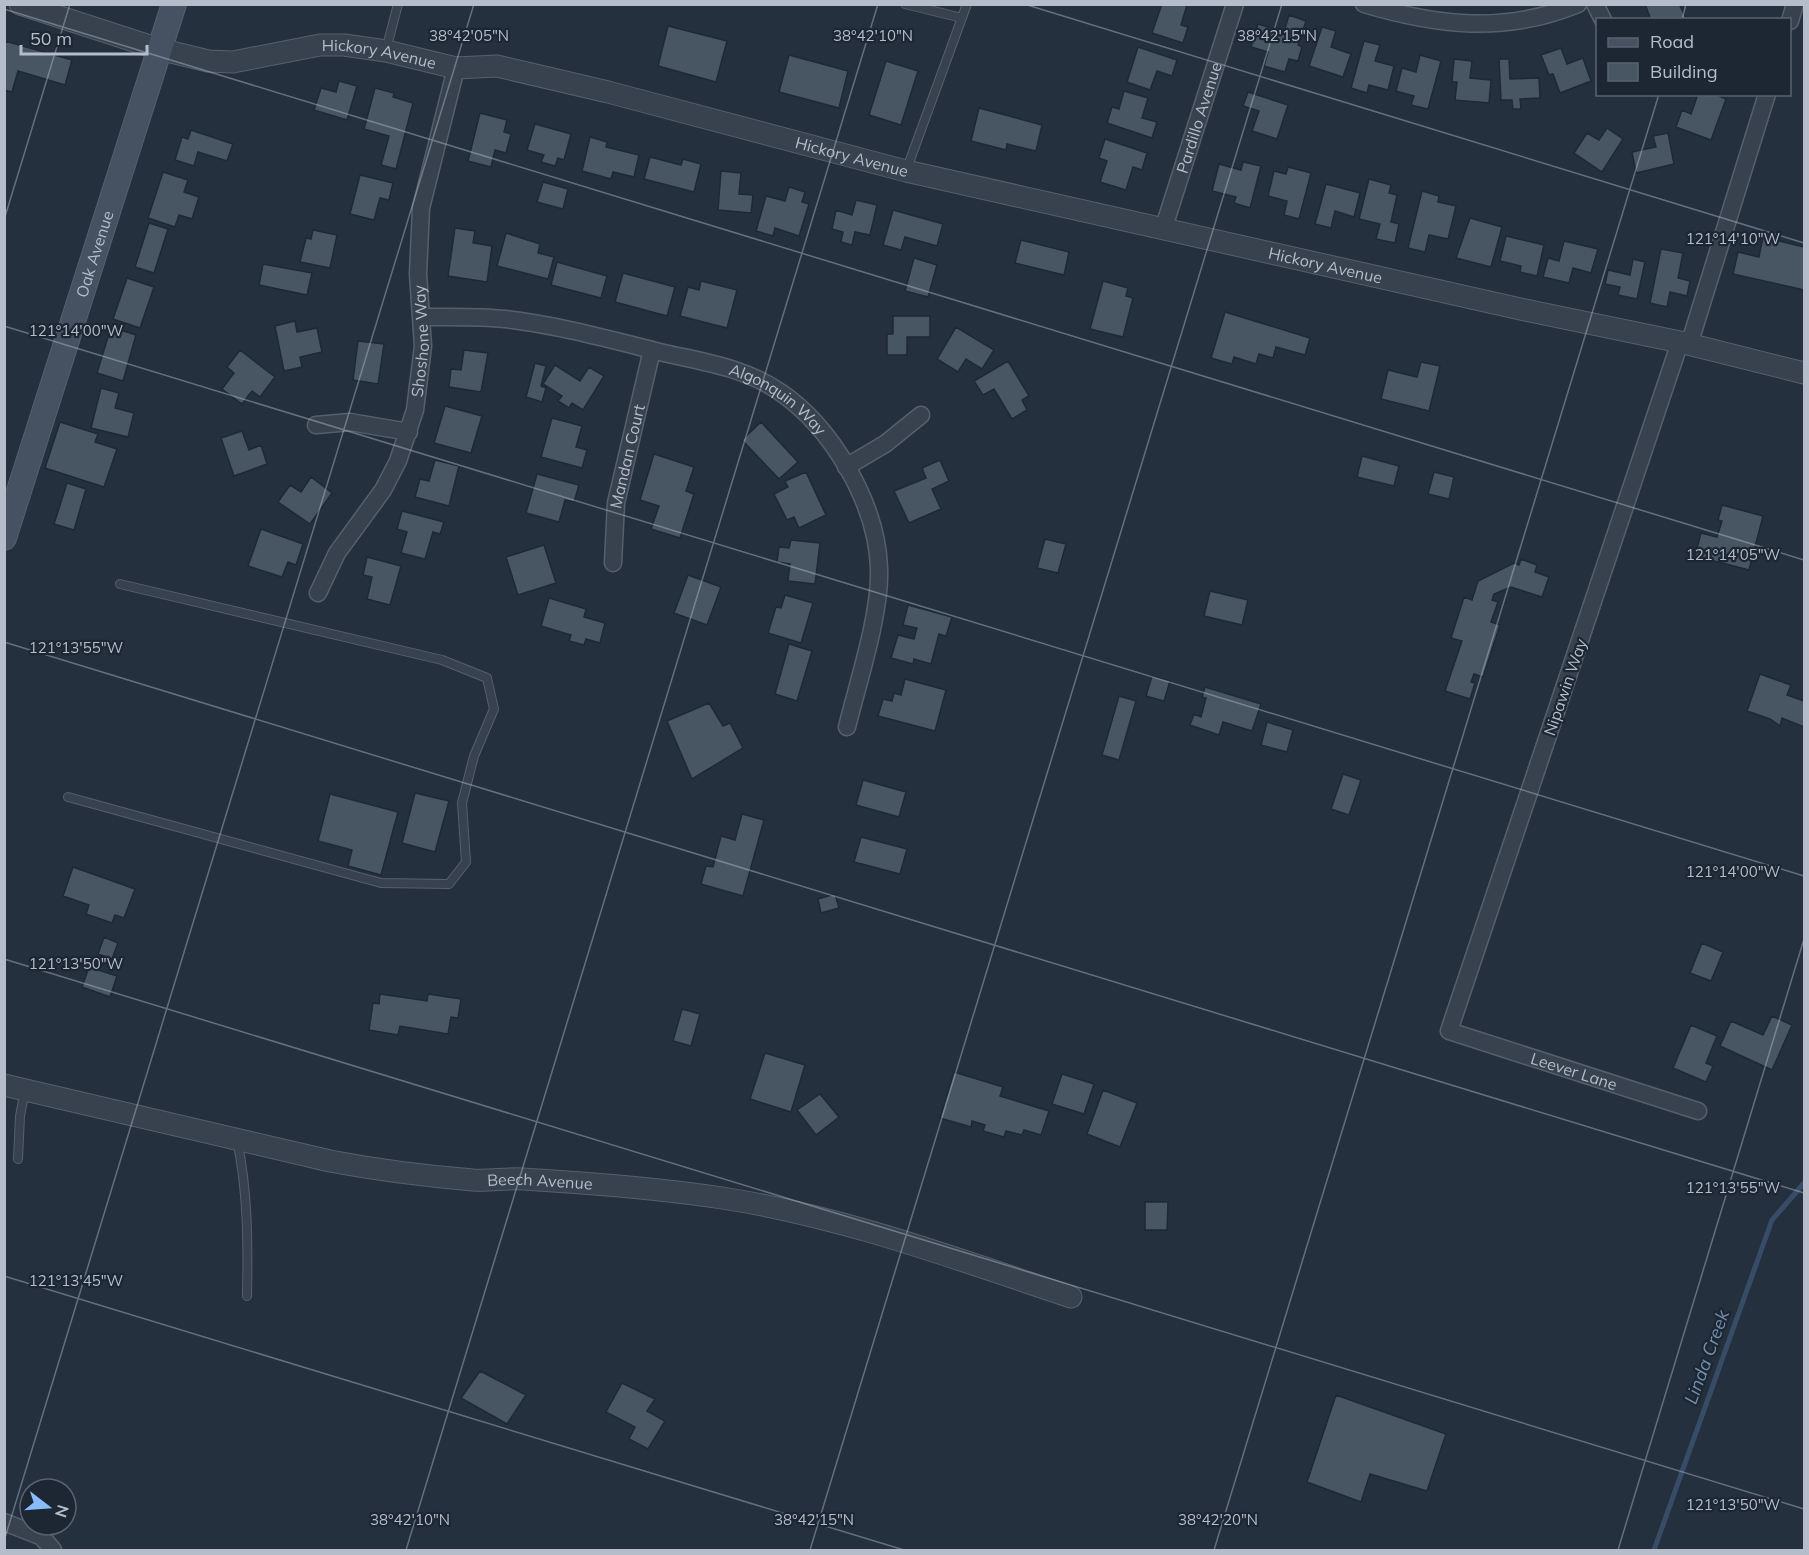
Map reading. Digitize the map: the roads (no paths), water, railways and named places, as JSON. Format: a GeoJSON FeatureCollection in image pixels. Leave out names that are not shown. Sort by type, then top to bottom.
{"type":"FeatureCollection","features":[{"type":"Feature","properties":{"kind":"main road","name":"Oak Avenue"},"geometry":{"type":"LineString","coordinates":[[4,538],[174,4]]}},
{"type":"Feature","properties":{"kind":"street","name":"Hickory Avenue"},"geometry":{"type":"LineString","coordinates":[[20,4],[159,49],[208,61],[233,62],[320,45],[364,46],[456,68],[497,66],[608,92],[906,171],[1163,230],[1684,344],[1804,373]]}},
{"type":"Feature","properties":{"kind":"street","name":"Pardillo Avenue"},"geometry":{"type":"LineString","coordinates":[[1163,230],[1235,4]]}},
{"type":"Feature","properties":{"kind":"street"},"geometry":{"type":"LineString","coordinates":[[1364,4],[1423,20],[1477,25],[1538,18],[1578,4]]}},
{"type":"Feature","properties":{"kind":"street"},"geometry":{"type":"LineString","coordinates":[[1595,4],[1602,18]]}},
{"type":"Feature","properties":{"kind":"street","name":"Shoshone Way"},"geometry":{"type":"LineString","coordinates":[[318,593],[337,553],[383,490],[409,432],[421,378],[423,317],[418,274],[421,208],[456,68]]}},
{"type":"Feature","properties":{"kind":"street"},"geometry":{"type":"LineString","coordinates":[[1684,344],[1766,96]]}},
{"type":"Feature","properties":{"kind":"street","name":"Algonquin Way"},"geometry":{"type":"LineString","coordinates":[[423,317],[506,319],[730,368],[779,391],[819,426],[846,466],[873,526],[879,568],[878,596],[847,728]]}},
{"type":"Feature","properties":{"kind":"street","name":"Nipawin Way"},"geometry":{"type":"LineString","coordinates":[[1449,1031],[1684,344]]}},
{"type":"Feature","properties":{"kind":"street","name":"Mandan Court"},"geometry":{"type":"LineString","coordinates":[[613,563],[616,502],[652,350]]}},
{"type":"Feature","properties":{"kind":"street"},"geometry":{"type":"LineString","coordinates":[[846,466],[885,444],[921,415]]}},
{"type":"Feature","properties":{"kind":"street"},"geometry":{"type":"LineString","coordinates":[[316,425],[350,422],[409,432]]}},
{"type":"Feature","properties":{"kind":"street","name":"Leever Lane"},"geometry":{"type":"LineString","coordinates":[[1449,1031],[1698,1111]]}},
{"type":"Feature","properties":{"kind":"street","name":"Beech Avenue"},"geometry":{"type":"LineString","coordinates":[[15,1087],[237,1140],[382,1170],[476,1180],[520,1179],[597,1184],[724,1198],[790,1212],[916,1245],[1071,1297]]}},
{"type":"Feature","properties":{"kind":"street"},"geometry":{"type":"LineString","coordinates":[[4,1522],[42,1537],[53,1551]]}},
{"type":"Feature","properties":{"kind":"lane"},"geometry":{"type":"LineString","coordinates":[[386,51],[398,4]]}},
{"type":"Feature","properties":{"kind":"lane"},"geometry":{"type":"LineString","coordinates":[[905,4],[962,18]]}},
{"type":"Feature","properties":{"kind":"lane"},"geometry":{"type":"LineString","coordinates":[[906,171],[967,4]]}},
{"type":"Feature","properties":{"kind":"lane"},"geometry":{"type":"LineString","coordinates":[[68,798],[381,883],[449,884],[466,862],[462,804],[474,756],[494,709],[488,678],[442,660],[120,584]]}},
{"type":"Feature","properties":{"kind":"lane"},"geometry":{"type":"LineString","coordinates":[[15,1087],[20,1116],[18,1159]]}},
{"type":"Feature","properties":{"kind":"lane"},"geometry":{"type":"LineString","coordinates":[[237,1140],[243,1167],[247,1219],[247,1296]]}},
{"type":"Feature","properties":{"kind":"waterway","name":"Linda Creek"},"geometry":{"type":"LineString","coordinates":[[1654,1550],[1772,1220],[1804,1183]]}}]}
